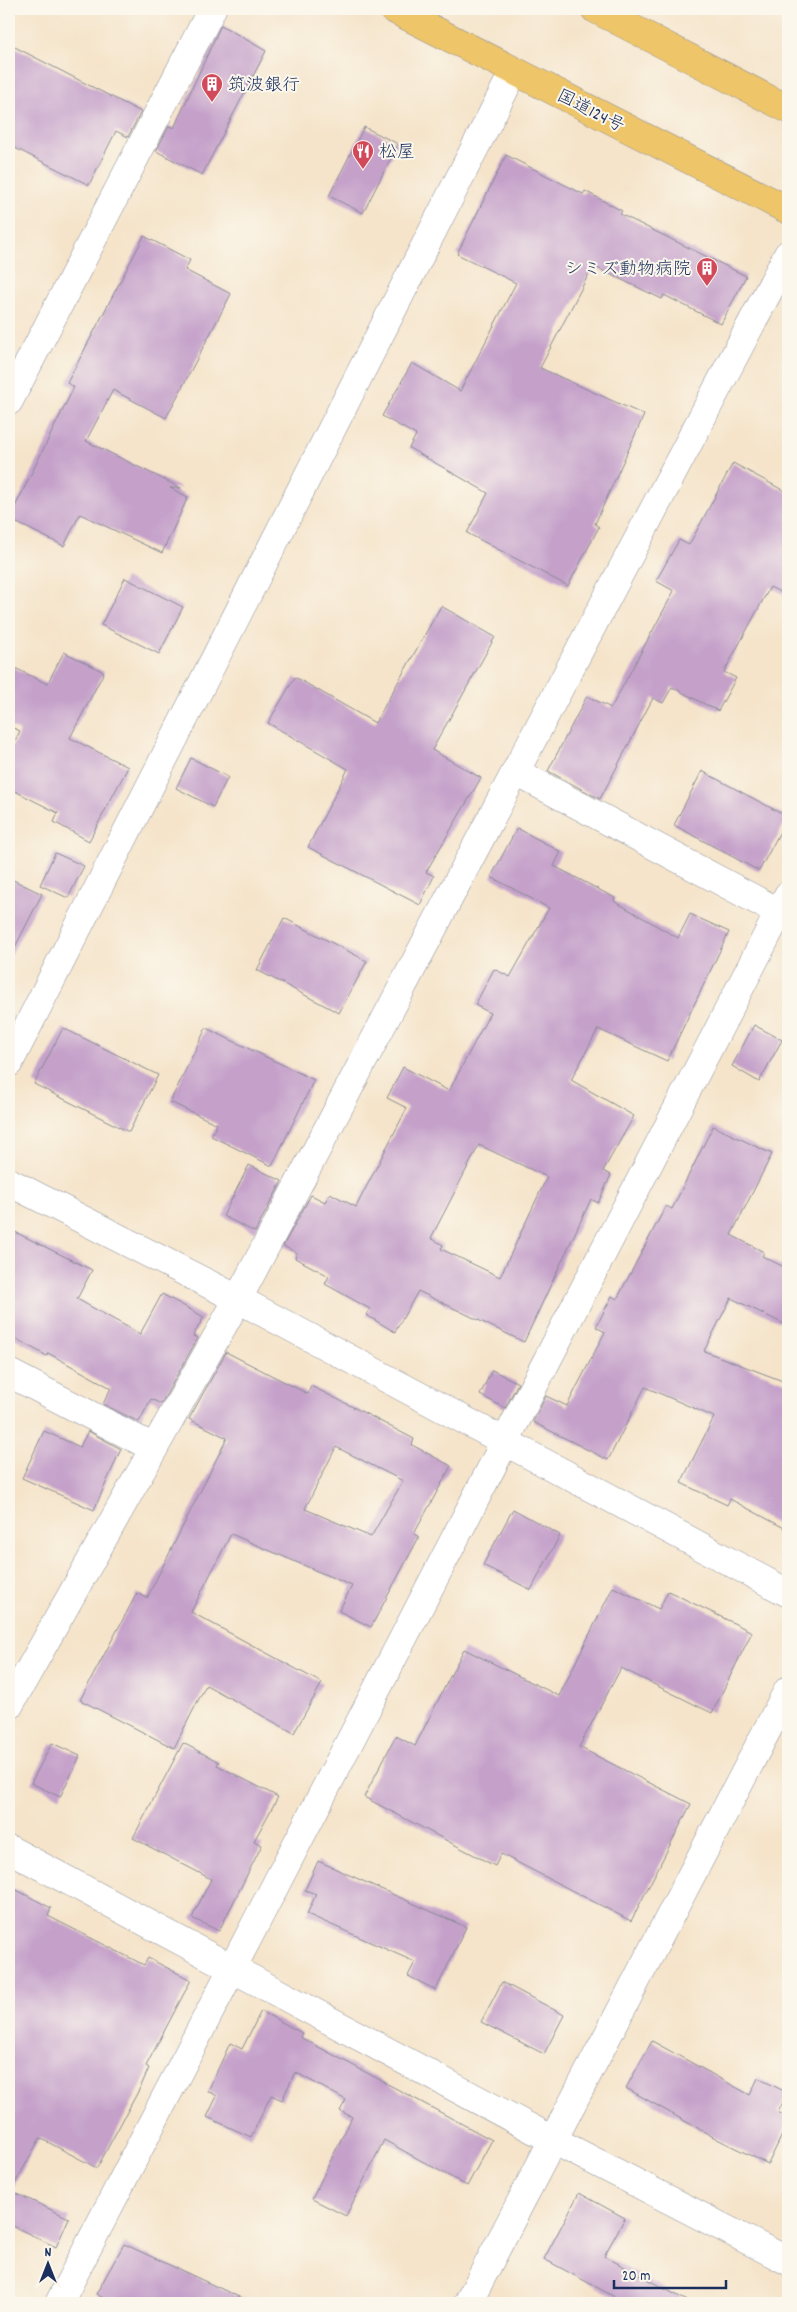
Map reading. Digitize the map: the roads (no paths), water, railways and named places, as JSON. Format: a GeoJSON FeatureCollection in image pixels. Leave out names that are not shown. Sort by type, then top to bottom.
{"type":"FeatureCollection","features":[{"type":"Feature","properties":{"kind":"highway","name":"国道124号"},"geometry":{"type":"LineString","coordinates":[[393,9],[788,210]]}},
{"type":"Feature","properties":{"kind":"highway"},"geometry":{"type":"LineString","coordinates":[[595,9],[788,109]]}},
{"type":"Feature","properties":{"kind":"street"},"geometry":{"type":"LineString","coordinates":[[9,401],[212,9]]}},
{"type":"Feature","properties":{"kind":"street"},"geometry":{"type":"LineString","coordinates":[[9,1063],[514,71]]}},
{"type":"Feature","properties":{"kind":"street"},"geometry":{"type":"LineString","coordinates":[[9,1706],[238,1299],[788,254]]}},
{"type":"Feature","properties":{"kind":"street"},"geometry":{"type":"LineString","coordinates":[[59,2303],[232,1967],[785,908],[516,772]]}},
{"type":"Feature","properties":{"kind":"street"},"geometry":{"type":"LineString","coordinates":[[9,1182],[238,1299],[788,1593]]}},
{"type":"Feature","properties":{"kind":"street"},"geometry":{"type":"LineString","coordinates":[[9,1373],[154,1448]]}},
{"type":"Feature","properties":{"kind":"street"},"geometry":{"type":"LineString","coordinates":[[468,2303],[788,1690]]}},
{"type":"Feature","properties":{"kind":"street"},"geometry":{"type":"LineString","coordinates":[[9,1849],[553,2140],[788,2261]]}},
{"type":"Feature","properties":{"kind":"place","name":"筑波銀行"},"geometry":{"type":"Point","coordinates":[212,103]}},
{"type":"Feature","properties":{"kind":"place","name":"松屋"},"geometry":{"type":"Point","coordinates":[363,170]}},
{"type":"Feature","properties":{"kind":"place","name":"シミズ動物病院"},"geometry":{"type":"Point","coordinates":[707,287]}}]}
